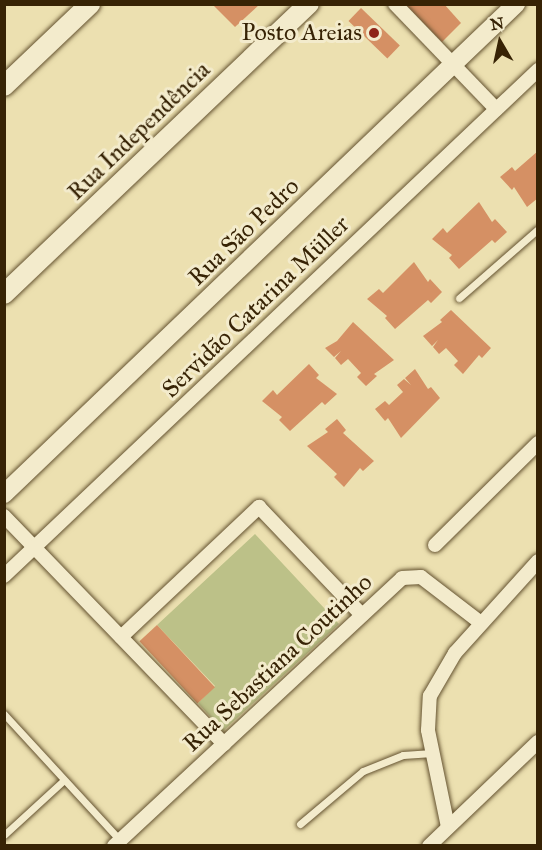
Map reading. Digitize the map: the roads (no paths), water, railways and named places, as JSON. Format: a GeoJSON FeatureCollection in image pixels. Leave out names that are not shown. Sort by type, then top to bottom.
{"type":"FeatureCollection","features":[{"type":"Feature","properties":{"kind":"main road"},"geometry":{"type":"LineString","coordinates":[[4,87],[90,4]]}},
{"type":"Feature","properties":{"kind":"main road","name":"Rua Independência"},"geometry":{"type":"LineString","coordinates":[[4,294],[309,4]]}},
{"type":"Feature","properties":{"kind":"street"},"geometry":{"type":"LineString","coordinates":[[395,4],[496,109]]}},
{"type":"Feature","properties":{"kind":"street","name":"Rua São Pedro"},"geometry":{"type":"LineString","coordinates":[[4,494],[516,4]]}},
{"type":"Feature","properties":{"kind":"street","name":"Servidão Catarina Müller"},"geometry":{"type":"LineString","coordinates":[[4,576],[537,70]]}},
{"type":"Feature","properties":{"kind":"street"},"geometry":{"type":"LineString","coordinates":[[435,545],[537,443]]}},
{"type":"Feature","properties":{"kind":"street"},"geometry":{"type":"LineString","coordinates":[[121,637],[259,507],[362,615]]}},
{"type":"Feature","properties":{"kind":"street"},"geometry":{"type":"LineString","coordinates":[[4,516],[224,744]]}},
{"type":"Feature","properties":{"kind":"street"},"geometry":{"type":"LineString","coordinates":[[448,827],[432,753],[428,712],[430,696],[445,666],[537,561]]}},
{"type":"Feature","properties":{"kind":"street","name":"Rua Sebastiana Coutinho"},"geometry":{"type":"LineString","coordinates":[[117,843],[362,615],[411,574],[421,577],[481,623]]}},
{"type":"Feature","properties":{"kind":"street"},"geometry":{"type":"LineString","coordinates":[[429,846],[537,742]]}},
{"type":"Feature","properties":{"kind":"lane"},"geometry":{"type":"LineString","coordinates":[[459,298],[537,229]]}},
{"type":"Feature","properties":{"kind":"lane"},"geometry":{"type":"LineString","coordinates":[[4,714],[117,843]]}},
{"type":"Feature","properties":{"kind":"lane"},"geometry":{"type":"LineString","coordinates":[[300,824],[363,771],[403,755],[432,753]]}},
{"type":"Feature","properties":{"kind":"lane"},"geometry":{"type":"LineString","coordinates":[[4,835],[64,780]]}},
{"type":"Feature","properties":{"kind":"place","name":"Posto Areias"},"geometry":{"type":"Point","coordinates":[374,33]}}]}
